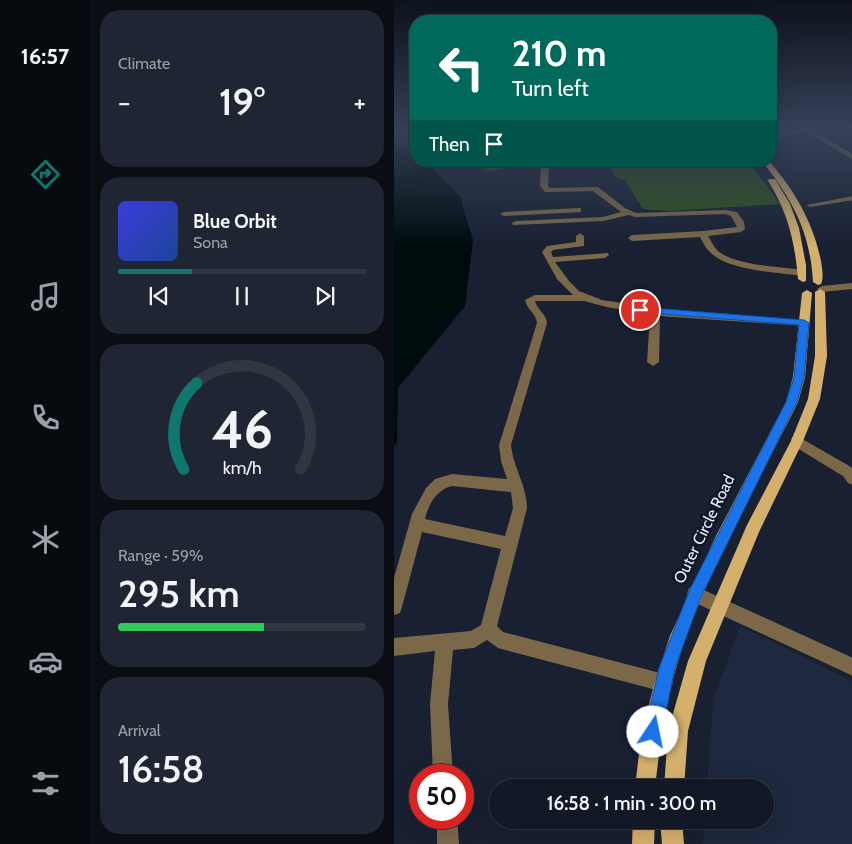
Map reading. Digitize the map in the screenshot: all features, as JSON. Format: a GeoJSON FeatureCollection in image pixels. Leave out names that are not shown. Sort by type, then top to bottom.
{"type":"FeatureCollection","features":[{"type":"Feature","properties":{"kind":"main road"},"geometry":{"type":"LineString","coordinates":[[675,779],[678,731],[697,661],[752,530],[797,441],[814,398],[821,356],[812,285],[799,237],[776,186],[763,168]]}},
{"type":"Feature","properties":{"kind":"main road"},"geometry":{"type":"LineString","coordinates":[[772,168],[790,192],[807,224],[818,259],[812,285]]}},
{"type":"Feature","properties":{"kind":"main road","name":"Outer Circle Road"},"geometry":{"type":"LineString","coordinates":[[646,779],[655,717],[667,668],[695,594],[792,402],[799,377],[804,323],[812,285]]}},
{"type":"Feature","properties":{"kind":"main road"},"geometry":{"type":"LineString","coordinates":[[643,844],[644,829]]}},
{"type":"Feature","properties":{"kind":"main road"},"geometry":{"type":"LineString","coordinates":[[672,829],[673,844]]}},
{"type":"Feature","properties":{"kind":"street"},"geometry":{"type":"LineString","coordinates":[[545,168],[544,186],[547,201]]}},
{"type":"Feature","properties":{"kind":"street"},"geometry":{"type":"LineString","coordinates":[[504,214],[547,201],[577,200],[595,189],[629,213]]}},
{"type":"Feature","properties":{"kind":"street"},"geometry":{"type":"LineString","coordinates":[[810,205],[852,198]]}},
{"type":"Feature","properties":{"kind":"street"},"geometry":{"type":"LineString","coordinates":[[547,201],[577,200]]}},
{"type":"Feature","properties":{"kind":"street"},"geometry":{"type":"LineString","coordinates":[[577,200],[579,220]]}},
{"type":"Feature","properties":{"kind":"street"},"geometry":{"type":"LineString","coordinates":[[516,223],[611,218],[629,213],[731,213],[737,216],[742,227],[735,231],[632,238]]}},
{"type":"Feature","properties":{"kind":"street"},"geometry":{"type":"LineString","coordinates":[[703,234],[713,251],[720,256],[812,285],[852,286]]}},
{"type":"Feature","properties":{"kind":"street"},"geometry":{"type":"LineString","coordinates":[[580,236],[581,244],[547,250],[550,260],[572,290],[585,298]]}},
{"type":"Feature","properties":{"kind":"street"},"geometry":{"type":"LineString","coordinates":[[550,260],[605,256]]}},
{"type":"Feature","properties":{"kind":"street"},"geometry":{"type":"LineString","coordinates":[[664,683],[498,639],[489,629],[488,622],[520,508],[516,486],[506,462],[504,445],[542,323],[541,316],[531,306],[530,300],[535,298],[585,298],[610,305],[655,312],[804,323]]}},
{"type":"Feature","properties":{"kind":"street"},"geometry":{"type":"LineString","coordinates":[[653,362],[655,312]]}},
{"type":"Feature","properties":{"kind":"street"},"geometry":{"type":"LineString","coordinates":[[797,441],[848,472],[852,479]]}},
{"type":"Feature","properties":{"kind":"street"},"geometry":{"type":"LineString","coordinates":[[394,607],[416,524],[423,504],[430,493],[442,482],[452,480],[516,486]]}},
{"type":"Feature","properties":{"kind":"street"},"geometry":{"type":"LineString","coordinates":[[416,524],[510,544]]}},
{"type":"Feature","properties":{"kind":"street"},"geometry":{"type":"LineString","coordinates":[[695,594],[852,667]]}},
{"type":"Feature","properties":{"kind":"street"},"geometry":{"type":"LineString","coordinates":[[394,647],[445,643],[474,638],[489,629]]}},
{"type":"Feature","properties":{"kind":"street"},"geometry":{"type":"LineString","coordinates":[[442,764],[439,704],[445,643]]}},
{"type":"Feature","properties":{"kind":"street"},"geometry":{"type":"LineString","coordinates":[[447,829],[448,844]]}},
{"type":"Feature","properties":{"kind":"shaded area"},"geometry":{"type":"Polygon","coordinates":[[[394,168],[432,168],[460,196],[473,240],[465,306],[398,388],[397,443],[394,446],[394,168]]]}},
{"type":"Feature","properties":{"kind":"shaded area"},"geometry":{"type":"Polygon","coordinates":[[[740,626],[852,681],[852,844],[703,844],[704,829],[774,829],[774,779],[708,779],[713,700],[740,626]]]}},
{"type":"Feature","properties":{"kind":"green space"},"geometry":{"type":"Polygon","coordinates":[[[483,168],[503,168],[489,172],[483,168]]]}},
{"type":"Feature","properties":{"kind":"green space"},"geometry":{"type":"Polygon","coordinates":[[[611,168],[753,168],[780,204],[669,211],[643,209],[625,180],[615,177],[611,168]]]}},
{"type":"Feature","properties":{"kind":"route"},"geometry":{"type":"LineString","coordinates":[[640,310],[804,323],[799,377],[792,402],[695,594],[667,668],[653,732]]}}]}
